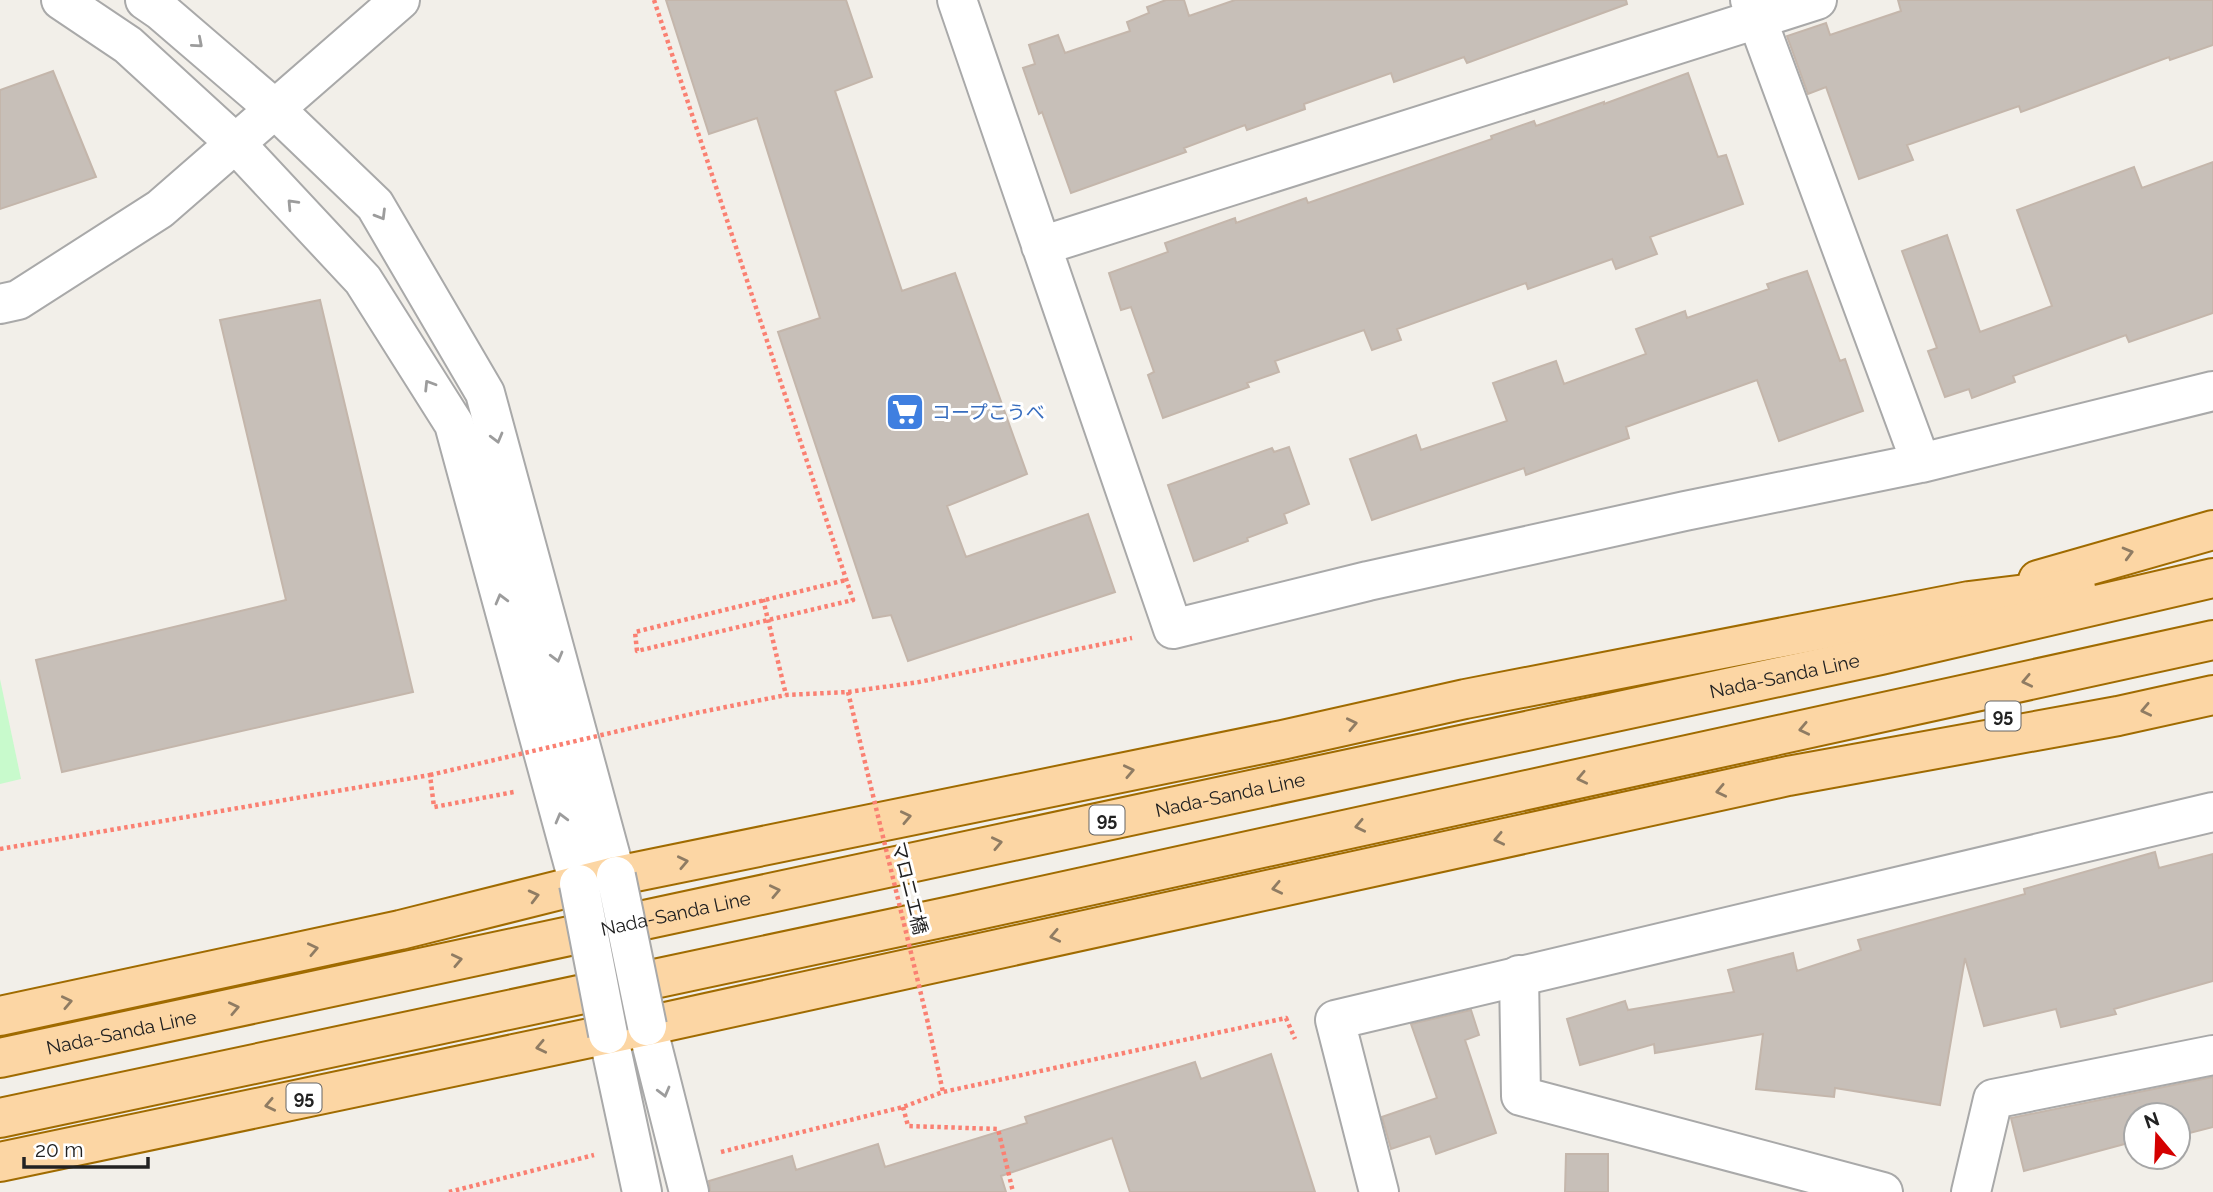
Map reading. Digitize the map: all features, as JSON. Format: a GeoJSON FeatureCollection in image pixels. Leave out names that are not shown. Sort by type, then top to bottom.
{"type":"FeatureCollection","features":[{"type":"Feature","properties":{"kind":"main road","name":"95"},"geometry":{"type":"LineString","coordinates":[[1969,601],[2213,530]]}},
{"type":"Feature","properties":{"kind":"main road","name":"95"},"geometry":{"type":"LineString","coordinates":[[0,1016],[400,930],[579,884],[1282,740],[1465,699],[1969,601],[2213,570]]}},
{"type":"Feature","properties":{"kind":"main road","name":"Nada-Sanda Line"},"geometry":{"type":"LineString","coordinates":[[0,1058],[1868,658],[2213,578]]}},
{"type":"Feature","properties":{"kind":"main road","name":"95"},"geometry":{"type":"LineString","coordinates":[[1788,776],[2033,707],[2213,641]]}},
{"type":"Feature","properties":{"kind":"main road","name":"95"},"geometry":{"type":"LineString","coordinates":[[0,1118],[933,920],[2213,641]]}},
{"type":"Feature","properties":{"kind":"main road","name":"95"},"geometry":{"type":"LineString","coordinates":[[0,1162],[647,1026],[1788,776],[2118,716],[2213,695]]}},
{"type":"Feature","properties":{"kind":"street"},"geometry":{"type":"LineString","coordinates":[[61,0],[128,45],[235,143],[363,280],[454,424],[579,884],[607,1034],[642,1192]]}},
{"type":"Feature","properties":{"kind":"street"},"geometry":{"type":"LineString","coordinates":[[145,0],[275,109],[375,205],[485,393],[616,876],[647,1026],[686,1177]]}},
{"type":"Feature","properties":{"kind":"street"},"geometry":{"type":"LineString","coordinates":[[0,304],[18,300],[160,209],[400,0]]}},
{"type":"Feature","properties":{"kind":"street"},"geometry":{"type":"LineString","coordinates":[[957,0],[1173,629],[1408,572],[1921,463],[2213,391]]}},
{"type":"Feature","properties":{"kind":"street"},"geometry":{"type":"LineString","coordinates":[[1041,246],[1754,9],[1816,0]]}},
{"type":"Feature","properties":{"kind":"street"},"geometry":{"type":"LineString","coordinates":[[1754,9],[1921,463]]}},
{"type":"Feature","properties":{"kind":"street"},"geometry":{"type":"LineString","coordinates":[[1379,1192],[1335,1020],[2213,811]]}},
{"type":"Feature","properties":{"kind":"street"},"geometry":{"type":"LineString","coordinates":[[1519,975],[1521,1096],[1883,1192]]}},
{"type":"Feature","properties":{"kind":"street"},"geometry":{"type":"LineString","coordinates":[[1971,1192],[1993,1099],[2213,1055]]}},
{"type":"Feature","properties":{"kind":"path"},"geometry":{"type":"LineString","coordinates":[[654,0],[853,600],[637,650],[635,632],[846,580]]}},
{"type":"Feature","properties":{"kind":"path"},"geometry":{"type":"LineString","coordinates":[[764,599],[786,695]]}},
{"type":"Feature","properties":{"kind":"path"},"geometry":{"type":"LineString","coordinates":[[0,849],[430,775],[696,713],[786,695],[848,692],[919,682],[1173,629]]}},
{"type":"Feature","properties":{"kind":"path","name":"マロニエ橋"},"geometry":{"type":"LineString","coordinates":[[848,692],[943,1092]]}},
{"type":"Feature","properties":{"kind":"path"},"geometry":{"type":"LineString","coordinates":[[430,775],[434,807],[552,785]]}},
{"type":"Feature","properties":{"kind":"path"},"geometry":{"type":"LineString","coordinates":[[686,1177],[943,1092],[1286,1018],[1297,1043]]}},
{"type":"Feature","properties":{"kind":"path"},"geometry":{"type":"LineString","coordinates":[[903,1107],[908,1126],[998,1129],[1013,1192]]}},
{"type":"Feature","properties":{"kind":"path"},"geometry":{"type":"LineString","coordinates":[[449,1192],[632,1145]]}},
{"type":"Feature","properties":{"kind":"green space"},"geometry":{"type":"Polygon","coordinates":[[[0,679],[21,779],[0,784],[0,679]]]}},
{"type":"Feature","properties":{"kind":"building","name":"コープこうべ"},"geometry":{"type":"Polygon","coordinates":[[[666,0],[846,0],[872,77],[835,91],[902,291],[955,273],[1027,474],[947,506],[966,557],[1088,514],[1115,592],[908,661],[891,615],[873,618],[778,332],[820,318],[757,118],[709,134],[666,0]]]}},
{"type":"Feature","properties":{"kind":"building"},"geometry":{"type":"Polygon","coordinates":[[[1166,0],[1184,0],[1189,16],[1235,0],[1626,0],[1627,4],[1467,63],[1464,57],[1394,82],[1391,73],[1304,104],[1305,109],[1247,130],[1245,125],[1184,148],[1186,152],[1071,193],[1023,68],[1035,64],[1029,45],[1058,35],[1065,53],[1130,31],[1127,22],[1149,13],[1147,7],[1166,0]]]}},
{"type":"Feature","properties":{"kind":"building"},"geometry":{"type":"Polygon","coordinates":[[[1898,0],[2213,0],[2213,45],[2170,60],[2169,57],[2021,112],[2019,106],[1907,145],[1913,160],[1859,179],[1826,87],[1808,94],[1787,36],[1826,23],[1830,35],[1901,11],[1898,0]]]}},
{"type":"Feature","properties":{"kind":"building"},"geometry":{"type":"Polygon","coordinates":[[[53,71],[96,177],[0,209],[0,90],[53,71]]]}},
{"type":"Feature","properties":{"kind":"building"},"geometry":{"type":"Polygon","coordinates":[[[1688,73],[1718,157],[1726,155],[1743,204],[1650,237],[1657,254],[1616,269],[1612,259],[1528,289],[1526,283],[1397,329],[1401,340],[1372,350],[1364,330],[1275,361],[1279,372],[1247,383],[1249,387],[1163,418],[1148,375],[1154,372],[1131,307],[1121,310],[1109,273],[1168,252],[1165,243],[1235,218],[1236,223],[1306,198],[1308,203],[1492,139],[1491,136],[1534,121],[1536,126],[1688,73]]]}},
{"type":"Feature","properties":{"kind":"building"},"geometry":{"type":"Polygon","coordinates":[[[2213,162],[2213,313],[2129,342],[2126,335],[2013,376],[2015,382],[1972,398],[1969,389],[1945,397],[1928,351],[1937,348],[1902,251],[1947,235],[1980,332],[2052,306],[2017,210],[2134,167],[2142,188],[2213,162]]]}},
{"type":"Feature","properties":{"kind":"building"},"geometry":{"type":"Polygon","coordinates":[[[1807,271],[1840,361],[1845,359],[1863,411],[1779,441],[1757,380],[1626,427],[1629,438],[1526,475],[1524,468],[1372,520],[1350,459],[1416,435],[1421,450],[1507,421],[1493,383],[1556,361],[1564,384],[1646,354],[1636,329],[1685,311],[1687,318],[1769,289],[1767,284],[1807,271]]]}},
{"type":"Feature","properties":{"kind":"building"},"geometry":{"type":"Polygon","coordinates":[[[320,300],[413,692],[62,772],[36,660],[286,600],[220,320],[320,300]]]}},
{"type":"Feature","properties":{"kind":"building"},"geometry":{"type":"Polygon","coordinates":[[[1289,447],[1309,504],[1284,514],[1287,523],[1194,561],[1168,485],[1272,448],[1274,452],[1289,447]]]}},
{"type":"Feature","properties":{"kind":"building"},"geometry":{"type":"Polygon","coordinates":[[[2155,852],[2159,868],[2213,854],[2213,981],[2114,1009],[2116,1014],[2061,1027],[2056,1009],[1984,1026],[1965,958],[1940,1105],[1835,1088],[1834,1097],[1756,1089],[1763,1034],[1655,1053],[1654,1044],[1580,1065],[1567,1019],[1625,1001],[1628,1010],[1734,992],[1728,970],[1793,953],[1797,971],[1861,950],[1858,940],[2025,894],[2024,889],[2155,852]]]}},
{"type":"Feature","properties":{"kind":"building"},"geometry":{"type":"Polygon","coordinates":[[[1471,1010],[1479,1035],[1465,1040],[1496,1133],[1436,1154],[1430,1136],[1391,1149],[1382,1117],[1437,1098],[1411,1024],[1471,1010]]]}},
{"type":"Feature","properties":{"kind":"building"},"geometry":{"type":"Polygon","coordinates":[[[1271,1054],[1315,1192],[1130,1192],[1112,1138],[1001,1176],[1006,1192],[710,1192],[709,1181],[792,1156],[796,1170],[878,1144],[885,1167],[1027,1123],[1025,1117],[1195,1062],[1201,1079],[1271,1054]]]}},
{"type":"Feature","properties":{"kind":"building"},"geometry":{"type":"Polygon","coordinates":[[[2213,1077],[2213,1127],[2192,1132],[2192,1101],[2122,1101],[2122,1145],[2024,1171],[2011,1118],[2213,1077]]]}},
{"type":"Feature","properties":{"kind":"building"},"geometry":{"type":"Polygon","coordinates":[[[1566,1154],[1608,1154],[1608,1192],[1565,1192],[1566,1154]]]}},
{"type":"Feature","properties":{"kind":"place","name":"コープこうべ"},"geometry":{"type":"Point","coordinates":[905,412]}}]}
